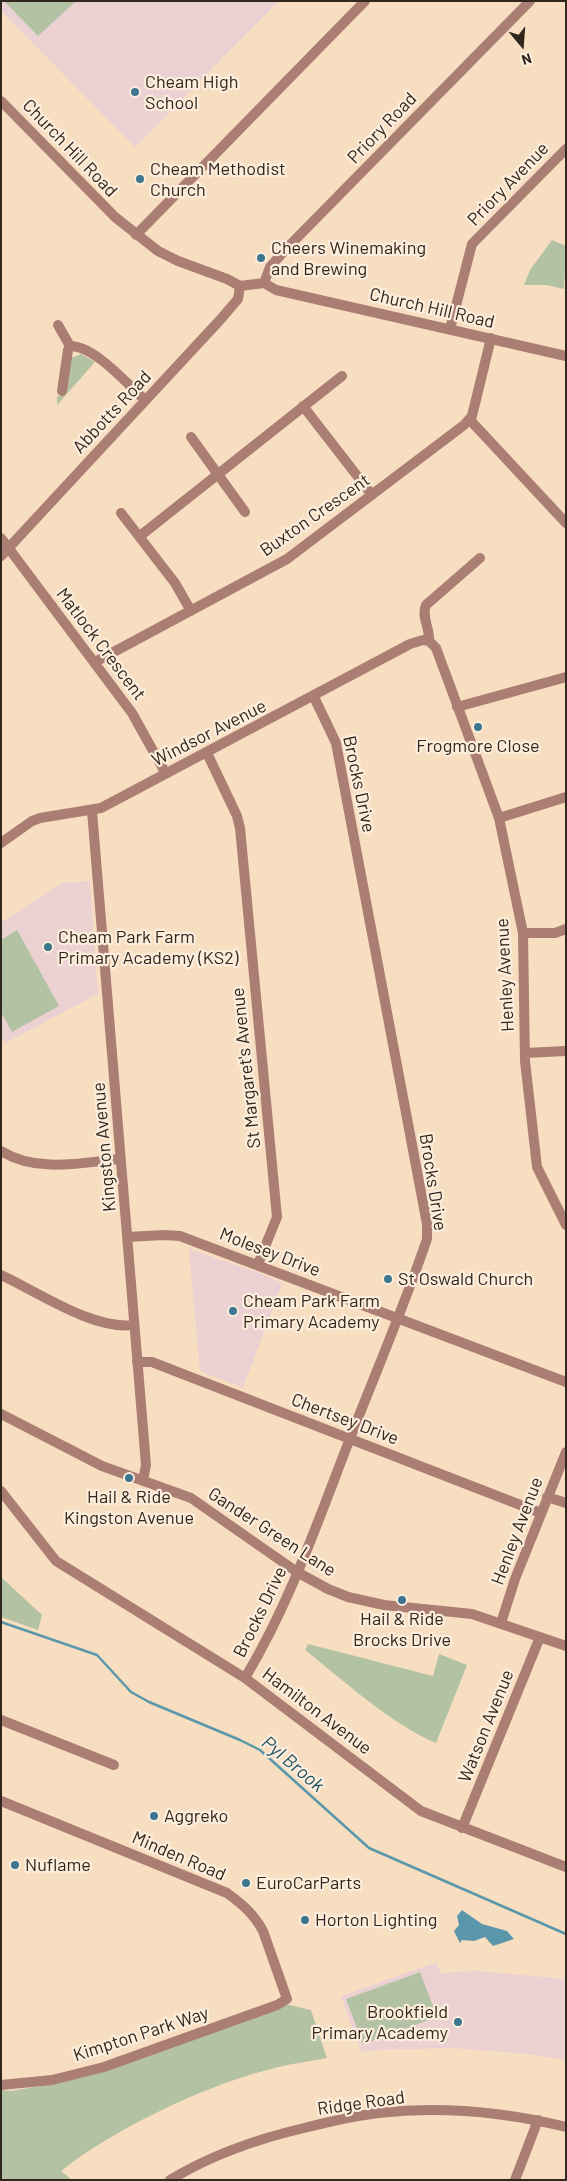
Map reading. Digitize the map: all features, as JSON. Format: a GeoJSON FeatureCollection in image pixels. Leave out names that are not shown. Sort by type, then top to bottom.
{"type":"FeatureCollection","features":[{"type":"Feature","properties":{"kind":"street"},"geometry":{"type":"LineString","coordinates":[[136,235],[365,1]]}},
{"type":"Feature","properties":{"kind":"street","name":"Priory Road"},"geometry":{"type":"LineString","coordinates":[[264,283],[270,267],[286,249],[530,1]]}},
{"type":"Feature","properties":{"kind":"street","name":"Church Hill Road"},"geometry":{"type":"LineString","coordinates":[[1,101],[96,199],[136,235],[178,261],[227,279],[240,286],[264,283],[276,290],[566,356]]}},
{"type":"Feature","properties":{"kind":"street","name":"Priory Avenue"},"geometry":{"type":"LineString","coordinates":[[450,330],[472,244],[566,149]]}},
{"type":"Feature","properties":{"kind":"street","name":"Abbotts Road"},"geometry":{"type":"LineString","coordinates":[[1,556],[229,310],[238,299],[240,286]]}},
{"type":"Feature","properties":{"kind":"street"},"geometry":{"type":"LineString","coordinates":[[58,324],[70,346],[62,391]]}},
{"type":"Feature","properties":{"kind":"street"},"geometry":{"type":"LineString","coordinates":[[491,338],[470,420],[566,523]]}},
{"type":"Feature","properties":{"kind":"street"},"geometry":{"type":"LineString","coordinates":[[70,346],[80,346],[102,361],[145,400]]}},
{"type":"Feature","properties":{"kind":"street"},"geometry":{"type":"LineString","coordinates":[[140,536],[189,500],[216,474],[342,376]]}},
{"type":"Feature","properties":{"kind":"street"},"geometry":{"type":"LineString","coordinates":[[303,406],[372,495]]}},
{"type":"Feature","properties":{"kind":"street","name":"Buxton Crescent"},"geometry":{"type":"LineString","coordinates":[[94,662],[287,559],[470,420]]}},
{"type":"Feature","properties":{"kind":"street"},"geometry":{"type":"LineString","coordinates":[[191,438],[245,512]]}},
{"type":"Feature","properties":{"kind":"street"},"geometry":{"type":"LineString","coordinates":[[121,512],[175,583],[191,611]]}},
{"type":"Feature","properties":{"kind":"street","name":"Matlock Crescent"},"geometry":{"type":"LineString","coordinates":[[1,538],[132,713],[166,774]]}},
{"type":"Feature","properties":{"kind":"street","name":"Henley Avenue"},"geometry":{"type":"LineString","coordinates":[[480,558],[426,605],[424,615],[430,640],[436,648],[499,818],[523,933],[525,1052],[537,1167],[566,1225]]}},
{"type":"Feature","properties":{"kind":"street","name":"Windsor Avenue"},"geometry":{"type":"LineString","coordinates":[[1,843],[32,821],[40,818],[92,811],[108,804],[314,697],[410,644],[430,640]]}},
{"type":"Feature","properties":{"kind":"street"},"geometry":{"type":"LineString","coordinates":[[457,707],[566,677]]}},
{"type":"Feature","properties":{"kind":"street","name":"Brocks Drive"},"geometry":{"type":"LineString","coordinates":[[245,1678],[265,1644],[298,1572],[398,1319],[427,1239],[426,1224],[336,743],[314,697]]}},
{"type":"Feature","properties":{"kind":"street","name":"St Margaret's Avenue"},"geometry":{"type":"LineString","coordinates":[[207,753],[237,816],[240,828],[277,1217],[258,1264]]}},
{"type":"Feature","properties":{"kind":"street"},"geometry":{"type":"LineString","coordinates":[[499,818],[566,797]]}},
{"type":"Feature","properties":{"kind":"street","name":"Kingston Avenue"},"geometry":{"type":"LineString","coordinates":[[92,811],[146,1465],[143,1480]]}},
{"type":"Feature","properties":{"kind":"street"},"geometry":{"type":"LineString","coordinates":[[523,933],[555,933],[566,929]]}},
{"type":"Feature","properties":{"kind":"street"},"geometry":{"type":"LineString","coordinates":[[525,1052],[566,1051]]}},
{"type":"Feature","properties":{"kind":"street"},"geometry":{"type":"LineString","coordinates":[[1,1151],[23,1161],[41,1165],[120,1159]]}},
{"type":"Feature","properties":{"kind":"street","name":"Molesey Drive"},"geometry":{"type":"LineString","coordinates":[[128,1237],[163,1234],[180,1236],[566,1382]]}},
{"type":"Feature","properties":{"kind":"street"},"geometry":{"type":"LineString","coordinates":[[1,1275],[86,1317],[108,1324],[133,1325]]}},
{"type":"Feature","properties":{"kind":"street","name":"Chertsey Drive"},"geometry":{"type":"LineString","coordinates":[[137,1362],[152,1362],[541,1513]]}},
{"type":"Feature","properties":{"kind":"street","name":"Gander Green Lane"},"geometry":{"type":"LineString","coordinates":[[1,1414],[93,1461],[191,1498],[298,1572],[328,1589],[367,1602],[456,1611],[501,1623],[566,1646]]}},
{"type":"Feature","properties":{"kind":"street","name":"Henley Avenue"},"geometry":{"type":"LineString","coordinates":[[501,1623],[515,1579],[566,1452]]}},
{"type":"Feature","properties":{"kind":"street","name":"Hamilton Avenue"},"geometry":{"type":"LineString","coordinates":[[1,1491],[56,1560],[245,1678],[421,1811],[566,1867]]}},
{"type":"Feature","properties":{"kind":"street"},"geometry":{"type":"LineString","coordinates":[[547,1497],[566,1504]]}},
{"type":"Feature","properties":{"kind":"street","name":"Watson Avenue"},"geometry":{"type":"LineString","coordinates":[[462,1828],[540,1637]]}},
{"type":"Feature","properties":{"kind":"street"},"geometry":{"type":"LineString","coordinates":[[1,1720],[114,1765]]}},
{"type":"Feature","properties":{"kind":"street","name":"Minden Road"},"geometry":{"type":"LineString","coordinates":[[1,1801],[227,1893],[258,1921],[287,2000]]}},
{"type":"Feature","properties":{"kind":"street","name":"Kimpton Park Way"},"geometry":{"type":"LineString","coordinates":[[1,2085],[52,2080],[104,2066],[287,2000]]}},
{"type":"Feature","properties":{"kind":"street","name":"Ridge Road"},"geometry":{"type":"LineString","coordinates":[[170,2180],[232,2149],[349,2117],[397,2112],[485,2113],[538,2120],[566,2127]]}},
{"type":"Feature","properties":{"kind":"street"},"geometry":{"type":"LineString","coordinates":[[515,2180],[538,2120]]}},
{"type":"Feature","properties":{"kind":"shaded area","name":"Cheam High School"},"geometry":{"type":"Polygon","coordinates":[[[1,1],[279,1],[135,147],[1,11],[1,1]]]}},
{"type":"Feature","properties":{"kind":"shaded area","name":"Cheam Park Farm Primary Academy (KS2)"},"geometry":{"type":"Polygon","coordinates":[[[90,881],[98,994],[5,1043],[1,1037],[1,923],[62,883],[90,881]]]}},
{"type":"Feature","properties":{"kind":"shaded area","name":"Cheam Park Farm Primary Academy"},"geometry":{"type":"Polygon","coordinates":[[[189,1249],[257,1272],[282,1283],[243,1388],[200,1371],[189,1249]]]}},
{"type":"Feature","properties":{"kind":"shaded area","name":"Brookfield Primary Academy"},"geometry":{"type":"Polygon","coordinates":[[[437,1962],[440,1973],[477,1971],[566,1979],[566,2060],[529,2054],[452,2048],[361,2052],[341,1996],[437,1962]]]}},
{"type":"Feature","properties":{"kind":"green space"},"geometry":{"type":"Polygon","coordinates":[[[4,1],[76,1],[38,36],[4,1]]]}},
{"type":"Feature","properties":{"kind":"green space"},"geometry":{"type":"Polygon","coordinates":[[[552,240],[566,246],[564,289],[546,285],[524,285],[530,270],[552,240]]]}},
{"type":"Feature","properties":{"kind":"green space"},"geometry":{"type":"Polygon","coordinates":[[[81,354],[95,362],[57,405],[57,397],[65,393],[71,358],[81,354]]]}},
{"type":"Feature","properties":{"kind":"green space"},"geometry":{"type":"Polygon","coordinates":[[[17,930],[59,1006],[12,1032],[1,1012],[1,940],[17,930]]]}},
{"type":"Feature","properties":{"kind":"green space"},"geometry":{"type":"Polygon","coordinates":[[[1,1577],[42,1615],[38,1630],[1,1617],[1,1577]]]}},
{"type":"Feature","properties":{"kind":"green space"},"geometry":{"type":"Polygon","coordinates":[[[308,1644],[433,1676],[439,1654],[467,1665],[436,1743],[402,1725],[368,1701],[305,1650],[308,1644]]]}},
{"type":"Feature","properties":{"kind":"green space"},"geometry":{"type":"Polygon","coordinates":[[[420,1972],[437,2017],[363,2044],[346,1999],[420,1972]]]}},
{"type":"Feature","properties":{"kind":"green space"},"geometry":{"type":"Polygon","coordinates":[[[285,2004],[311,2010],[327,2058],[282,2066],[242,2077],[187,2098],[132,2125],[82,2155],[61,2171],[72,2180],[1,2180],[1,2090],[11,2091],[63,2082],[285,2004]]]}},
{"type":"Feature","properties":{"kind":"water"},"geometry":{"type":"Polygon","coordinates":[[[462,1910],[482,1924],[507,1931],[514,1939],[493,1946],[485,1937],[474,1941],[462,1940],[460,1943],[454,1931],[459,1925],[457,1916],[462,1910]]]}},
{"type":"Feature","properties":{"kind":"waterway","name":"Pyl Brook"},"geometry":{"type":"LineString","coordinates":[[1,1622],[97,1655],[131,1692],[149,1702],[260,1750],[369,1848],[566,1934]]}},
{"type":"Feature","properties":{"kind":"place","name":"Cheam High School"},"geometry":{"type":"Point","coordinates":[135,92]}},
{"type":"Feature","properties":{"kind":"place","name":"Cheam Methodist Church"},"geometry":{"type":"Point","coordinates":[140,179]}},
{"type":"Feature","properties":{"kind":"place","name":"Cheers Winemaking and Brewing"},"geometry":{"type":"Point","coordinates":[261,258]}},
{"type":"Feature","properties":{"kind":"place","name":"Frogmore Close"},"geometry":{"type":"Point","coordinates":[478,727]}},
{"type":"Feature","properties":{"kind":"place","name":"Cheam Park Farm Primary Academy (KS2)"},"geometry":{"type":"Point","coordinates":[48,947]}},
{"type":"Feature","properties":{"kind":"place","name":"St Oswald Church"},"geometry":{"type":"Point","coordinates":[388,1279]}},
{"type":"Feature","properties":{"kind":"place","name":"Cheam Park Farm Primary Academy"},"geometry":{"type":"Point","coordinates":[233,1311]}},
{"type":"Feature","properties":{"kind":"place","name":"Hail & Ride Kingston Avenue"},"geometry":{"type":"Point","coordinates":[129,1478]}},
{"type":"Feature","properties":{"kind":"place","name":"Hail & Ride Brocks Drive"},"geometry":{"type":"Point","coordinates":[402,1600]}},
{"type":"Feature","properties":{"kind":"place","name":"Aggreko"},"geometry":{"type":"Point","coordinates":[154,1816]}},
{"type":"Feature","properties":{"kind":"place","name":"Nuflame"},"geometry":{"type":"Point","coordinates":[15,1865]}},
{"type":"Feature","properties":{"kind":"place","name":"EuroCarParts"},"geometry":{"type":"Point","coordinates":[246,1883]}},
{"type":"Feature","properties":{"kind":"place","name":"Horton Lighting"},"geometry":{"type":"Point","coordinates":[305,1920]}},
{"type":"Feature","properties":{"kind":"place","name":"Brookfield Primary Academy"},"geometry":{"type":"Point","coordinates":[458,2022]}}]}
